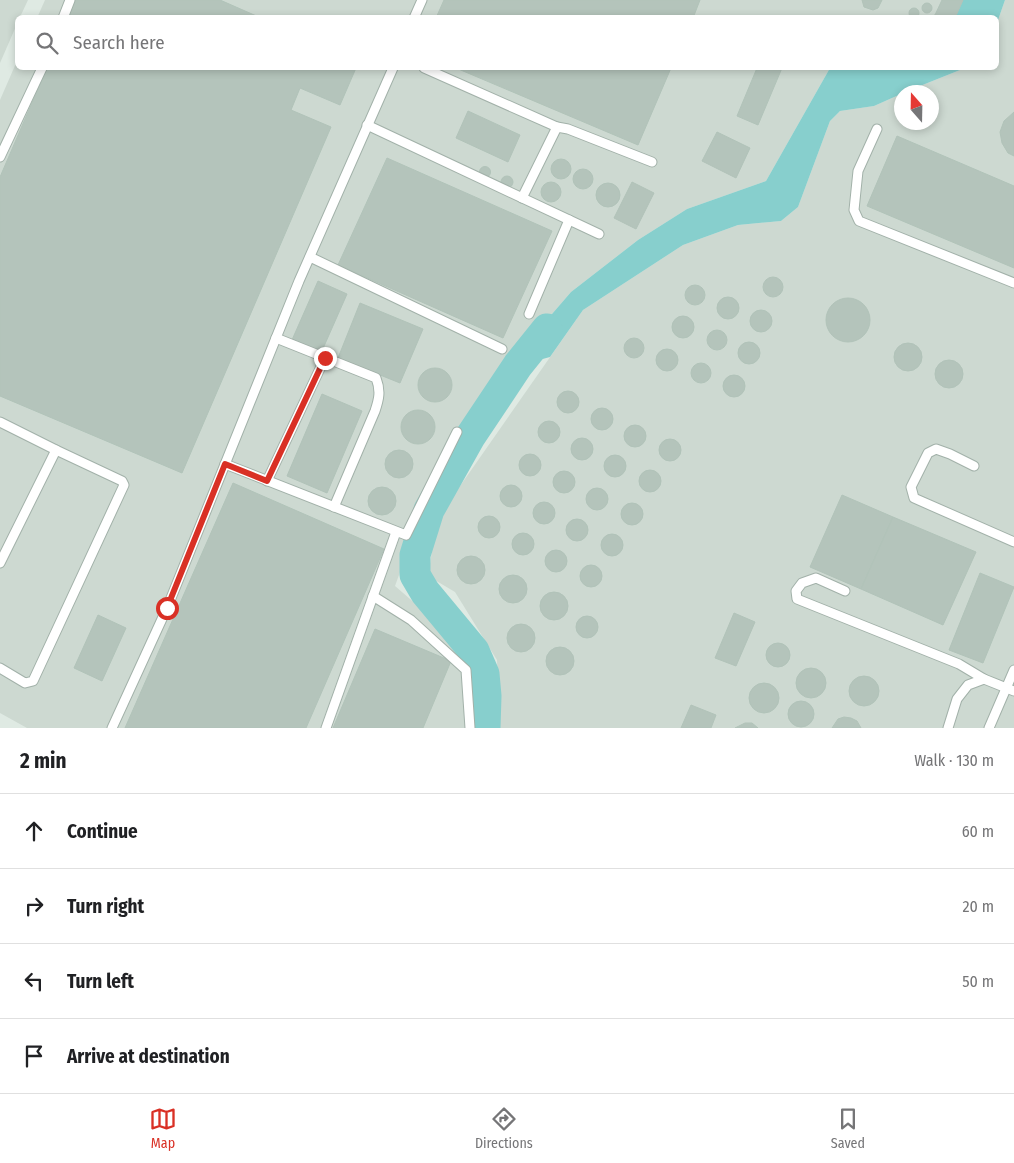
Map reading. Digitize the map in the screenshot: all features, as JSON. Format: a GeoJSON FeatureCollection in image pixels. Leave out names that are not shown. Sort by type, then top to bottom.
{"type":"FeatureCollection","features":[{"type":"Feature","properties":{"kind":"lane"},"geometry":{"type":"LineString","coordinates":[[63,15],[70,0]]}},
{"type":"Feature","properties":{"kind":"lane"},"geometry":{"type":"LineString","coordinates":[[415,15],[422,0]]}},
{"type":"Feature","properties":{"kind":"lane"},"geometry":{"type":"LineString","coordinates":[[0,157],[41,70]]}},
{"type":"Feature","properties":{"kind":"lane"},"geometry":{"type":"LineString","coordinates":[[112,728],[167,608],[276,338],[391,70]]}},
{"type":"Feature","properties":{"kind":"lane"},"geometry":{"type":"LineString","coordinates":[[429,70],[557,127],[568,129],[652,162]]}},
{"type":"Feature","properties":{"kind":"lane"},"geometry":{"type":"LineString","coordinates":[[367,125],[599,234]]}},
{"type":"Feature","properties":{"kind":"lane"},"geometry":{"type":"LineString","coordinates":[[522,198],[557,127]]}},
{"type":"Feature","properties":{"kind":"lane"},"geometry":{"type":"LineString","coordinates":[[877,129],[858,171],[854,210],[859,221],[1014,283]]}},
{"type":"Feature","properties":{"kind":"lane"},"geometry":{"type":"LineString","coordinates":[[529,314],[569,220]]}},
{"type":"Feature","properties":{"kind":"lane"},"geometry":{"type":"LineString","coordinates":[[310,257],[502,349]]}},
{"type":"Feature","properties":{"kind":"lane"},"geometry":{"type":"LineString","coordinates":[[276,338],[376,378],[380,388],[379,400],[375,411],[334,508]]}},
{"type":"Feature","properties":{"kind":"lane"},"geometry":{"type":"LineString","coordinates":[[267,481],[325,358]]}},
{"type":"Feature","properties":{"kind":"lane"},"geometry":{"type":"LineString","coordinates":[[0,422],[122,481],[124,485],[32,681],[25,683],[0,668]]}},
{"type":"Feature","properties":{"kind":"lane"},"geometry":{"type":"LineString","coordinates":[[225,464],[406,535],[458,432]]}},
{"type":"Feature","properties":{"kind":"lane"},"geometry":{"type":"LineString","coordinates":[[974,466],[936,449],[928,453],[911,487],[914,498],[1014,542]]}},
{"type":"Feature","properties":{"kind":"lane"},"geometry":{"type":"LineString","coordinates":[[0,563],[56,450]]}},
{"type":"Feature","properties":{"kind":"lane"},"geometry":{"type":"LineString","coordinates":[[326,728],[396,532]]}},
{"type":"Feature","properties":{"kind":"lane"},"geometry":{"type":"LineString","coordinates":[[845,591],[816,578],[802,583],[796,591],[797,599],[959,664],[984,679],[1010,689]]}},
{"type":"Feature","properties":{"kind":"lane"},"geometry":{"type":"LineString","coordinates":[[373,596],[412,620],[466,670],[470,728]]}},
{"type":"Feature","properties":{"kind":"lane"},"geometry":{"type":"LineString","coordinates":[[989,728],[1010,689],[1014,670]]}},
{"type":"Feature","properties":{"kind":"lane"},"geometry":{"type":"LineString","coordinates":[[948,728],[957,699],[968,685],[984,679]]}},
{"type":"Feature","properties":{"kind":"shaded area"},"geometry":{"type":"Polygon","coordinates":[[[0,0],[28,0],[21,15],[15,15],[15,29],[0,63],[0,0]]]}},
{"type":"Feature","properties":{"kind":"shaded area"},"geometry":{"type":"Polygon","coordinates":[[[45,0],[963,0],[956,15],[38,15],[45,0]]]}},
{"type":"Feature","properties":{"kind":"shaded area"},"geometry":{"type":"Polygon","coordinates":[[[1005,0],[1014,0],[1014,728],[500,728],[497,660],[455,592],[428,576],[437,519],[583,310],[683,245],[738,225],[781,221],[798,207],[830,121],[840,111],[874,106],[894,97],[894,130],[939,130],[939,85],[922,85],[960,70],[999,70],[999,17],[1005,0]]]}},
{"type":"Feature","properties":{"kind":"shaded area"},"geometry":{"type":"Polygon","coordinates":[[[15,66],[15,70],[829,70],[766,181],[687,209],[638,240],[571,292],[514,358],[442,456],[395,586],[490,668],[489,728],[27,728],[0,713],[0,100],[15,66]]]}},
{"type":"Feature","properties":{"kind":"water"},"geometry":{"type":"Polygon","coordinates":[[[963,0],[1005,0],[999,17],[999,15],[956,15],[963,0]]]}},
{"type":"Feature","properties":{"kind":"water"},"geometry":{"type":"Polygon","coordinates":[[[829,70],[960,70],[922,85],[894,85],[894,97],[874,106],[840,111],[830,121],[798,207],[781,221],[738,225],[683,245],[583,310],[550,357],[524,364],[514,358],[571,292],[638,240],[687,209],[766,181],[829,70]]]}},
{"type":"Feature","properties":{"kind":"building"},"geometry":{"type":"Polygon","coordinates":[[[73,0],[220,0],[254,15],[68,15],[73,0]]]}},
{"type":"Feature","properties":{"kind":"building"},"geometry":{"type":"Polygon","coordinates":[[[444,0],[700,0],[694,15],[437,15],[444,0]]]}},
{"type":"Feature","properties":{"kind":"building"},"geometry":{"type":"Polygon","coordinates":[[[862,0],[882,0],[878,8],[873,10],[864,7],[862,0]]]}},
{"type":"Feature","properties":{"kind":"building"},"geometry":{"type":"Polygon","coordinates":[[[942,0],[963,0],[956,15],[935,15],[942,0]]]}},
{"type":"Feature","properties":{"kind":"building"},"geometry":{"type":"Polygon","coordinates":[[[925,3],[929,3],[932,8],[931,12],[925,13],[922,10],[922,6],[925,3]]]}},
{"type":"Feature","properties":{"kind":"building"},"geometry":{"type":"Polygon","coordinates":[[[912,8],[916,8],[919,11],[919,15],[909,15],[909,11],[912,8]]]}},
{"type":"Feature","properties":{"kind":"building"},"geometry":{"type":"Polygon","coordinates":[[[46,70],[355,70],[340,105],[300,88],[291,110],[331,127],[182,473],[0,396],[0,177],[46,70]]]}},
{"type":"Feature","properties":{"kind":"building"},"geometry":{"type":"Polygon","coordinates":[[[461,70],[670,70],[638,145],[461,70]]]}},
{"type":"Feature","properties":{"kind":"building"},"geometry":{"type":"Polygon","coordinates":[[[756,70],[781,70],[758,125],[737,116],[756,70]]]}},
{"type":"Feature","properties":{"kind":"building"},"geometry":{"type":"Polygon","coordinates":[[[468,111],[520,135],[508,162],[456,138],[468,111]]]}},
{"type":"Feature","properties":{"kind":"building"},"geometry":{"type":"Polygon","coordinates":[[[1014,112],[1014,156],[1008,153],[1002,143],[1000,132],[1004,121],[1014,112]]]}},
{"type":"Feature","properties":{"kind":"building"},"geometry":{"type":"Polygon","coordinates":[[[717,132],[750,148],[736,178],[702,161],[717,132]]]}},
{"type":"Feature","properties":{"kind":"building"},"geometry":{"type":"Polygon","coordinates":[[[897,136],[1014,186],[1014,268],[867,206],[897,136]]]}},
{"type":"Feature","properties":{"kind":"building"},"geometry":{"type":"Polygon","coordinates":[[[387,158],[552,231],[503,338],[338,265],[387,158]]]}},
{"type":"Feature","properties":{"kind":"building"},"geometry":{"type":"Polygon","coordinates":[[[561,159],[568,162],[571,169],[568,176],[561,179],[554,176],[551,169],[554,162],[561,159]]]}},
{"type":"Feature","properties":{"kind":"building"},"geometry":{"type":"Polygon","coordinates":[[[485,166],[491,172],[485,178],[479,172],[485,166]]]}},
{"type":"Feature","properties":{"kind":"building"},"geometry":{"type":"Polygon","coordinates":[[[583,169],[590,172],[593,179],[590,186],[583,189],[576,186],[573,179],[576,172],[583,169]]]}},
{"type":"Feature","properties":{"kind":"building"},"geometry":{"type":"Polygon","coordinates":[[[507,176],[513,182],[507,188],[501,182],[507,176]]]}},
{"type":"Feature","properties":{"kind":"building"},"geometry":{"type":"Polygon","coordinates":[[[551,182],[558,185],[561,192],[558,199],[551,202],[544,199],[541,192],[544,185],[551,182]]]}},
{"type":"Feature","properties":{"kind":"building"},"geometry":{"type":"Polygon","coordinates":[[[632,182],[654,193],[636,229],[614,218],[632,182]]]}},
{"type":"Feature","properties":{"kind":"building"},"geometry":{"type":"Polygon","coordinates":[[[608,183],[616,187],[620,195],[616,203],[608,207],[600,203],[596,195],[600,187],[608,183]]]}},
{"type":"Feature","properties":{"kind":"building"},"geometry":{"type":"Polygon","coordinates":[[[769,277],[777,277],[783,283],[783,291],[777,297],[769,297],[763,291],[763,283],[769,277]]]}},
{"type":"Feature","properties":{"kind":"building"},"geometry":{"type":"Polygon","coordinates":[[[318,281],[347,294],[321,353],[292,340],[318,281]]]}},
{"type":"Feature","properties":{"kind":"building"},"geometry":{"type":"Polygon","coordinates":[[[691,285],[699,285],[705,291],[705,299],[699,305],[691,305],[685,299],[685,291],[691,285]]]}},
{"type":"Feature","properties":{"kind":"building"},"geometry":{"type":"Polygon","coordinates":[[[728,297],[738,304],[739,308],[732,318],[728,319],[718,312],[717,308],[724,298],[728,297]]]}},
{"type":"Feature","properties":{"kind":"building"},"geometry":{"type":"Polygon","coordinates":[[[848,298],[860,302],[866,308],[870,320],[866,332],[860,338],[848,342],[836,338],[830,332],[826,320],[830,308],[836,302],[848,298]]]}},
{"type":"Feature","properties":{"kind":"building"},"geometry":{"type":"Polygon","coordinates":[[[360,303],[423,329],[400,383],[338,358],[360,303]]]}},
{"type":"Feature","properties":{"kind":"building"},"geometry":{"type":"Polygon","coordinates":[[[761,310],[771,317],[772,321],[765,331],[761,332],[751,325],[750,321],[757,311],[761,310]]]}},
{"type":"Feature","properties":{"kind":"building"},"geometry":{"type":"Polygon","coordinates":[[[683,316],[693,323],[694,327],[687,337],[683,338],[673,331],[672,327],[679,317],[683,316]]]}},
{"type":"Feature","properties":{"kind":"building"},"geometry":{"type":"Polygon","coordinates":[[[713,330],[721,330],[727,336],[727,344],[721,350],[713,350],[707,344],[707,336],[713,330]]]}},
{"type":"Feature","properties":{"kind":"building"},"geometry":{"type":"Polygon","coordinates":[[[630,338],[638,338],[644,344],[644,352],[638,358],[630,358],[624,352],[624,344],[630,338]]]}},
{"type":"Feature","properties":{"kind":"building"},"geometry":{"type":"Polygon","coordinates":[[[749,342],[759,349],[760,353],[753,363],[749,364],[739,357],[738,353],[745,343],[749,342]]]}},
{"type":"Feature","properties":{"kind":"building"},"geometry":{"type":"Polygon","coordinates":[[[908,343],[918,347],[922,357],[918,367],[908,371],[898,367],[894,357],[898,347],[908,343]]]}},
{"type":"Feature","properties":{"kind":"building"},"geometry":{"type":"Polygon","coordinates":[[[667,349],[677,356],[678,360],[671,370],[667,371],[657,364],[656,360],[663,350],[667,349]]]}},
{"type":"Feature","properties":{"kind":"building"},"geometry":{"type":"Polygon","coordinates":[[[949,360],[959,364],[963,374],[959,384],[949,388],[939,384],[935,374],[939,364],[949,360]]]}},
{"type":"Feature","properties":{"kind":"building"},"geometry":{"type":"Polygon","coordinates":[[[697,363],[705,363],[711,369],[711,377],[705,383],[697,383],[691,377],[691,369],[697,363]]]}},
{"type":"Feature","properties":{"kind":"building"},"geometry":{"type":"Polygon","coordinates":[[[435,368],[442,369],[447,373],[451,378],[451,392],[447,397],[442,401],[435,402],[428,401],[423,397],[419,392],[418,385],[419,378],[423,373],[428,369],[435,368]]]}},
{"type":"Feature","properties":{"kind":"building"},"geometry":{"type":"Polygon","coordinates":[[[734,375],[744,382],[745,386],[738,396],[734,397],[724,390],[723,386],[730,376],[734,375]]]}},
{"type":"Feature","properties":{"kind":"building"},"geometry":{"type":"Polygon","coordinates":[[[568,391],[576,394],[579,402],[576,410],[568,413],[560,410],[557,402],[560,394],[568,391]]]}},
{"type":"Feature","properties":{"kind":"building"},"geometry":{"type":"Polygon","coordinates":[[[322,394],[362,411],[327,493],[287,476],[322,394]]]}},
{"type":"Feature","properties":{"kind":"building"},"geometry":{"type":"Polygon","coordinates":[[[602,408],[610,411],[613,419],[610,427],[602,430],[594,427],[591,419],[594,411],[602,408]]]}},
{"type":"Feature","properties":{"kind":"building"},"geometry":{"type":"Polygon","coordinates":[[[418,410],[425,411],[430,415],[434,420],[434,434],[430,439],[425,443],[418,444],[411,443],[406,439],[402,434],[401,427],[402,420],[406,415],[411,411],[418,410]]]}},
{"type":"Feature","properties":{"kind":"building"},"geometry":{"type":"Polygon","coordinates":[[[549,421],[557,424],[560,432],[557,440],[549,443],[541,440],[538,432],[541,424],[549,421]]]}},
{"type":"Feature","properties":{"kind":"building"},"geometry":{"type":"Polygon","coordinates":[[[635,425],[643,428],[646,436],[643,444],[635,447],[627,444],[624,436],[627,428],[635,425]]]}},
{"type":"Feature","properties":{"kind":"building"},"geometry":{"type":"Polygon","coordinates":[[[582,438],[590,441],[593,449],[590,457],[582,460],[574,457],[571,449],[574,441],[582,438]]]}},
{"type":"Feature","properties":{"kind":"building"},"geometry":{"type":"Polygon","coordinates":[[[670,439],[678,442],[681,450],[678,458],[670,461],[662,458],[659,450],[662,442],[670,439]]]}},
{"type":"Feature","properties":{"kind":"building"},"geometry":{"type":"Polygon","coordinates":[[[399,450],[409,454],[413,464],[409,474],[399,478],[389,474],[385,464],[389,454],[399,450]]]}},
{"type":"Feature","properties":{"kind":"building"},"geometry":{"type":"Polygon","coordinates":[[[530,454],[538,457],[541,465],[538,473],[530,476],[522,473],[519,465],[522,457],[530,454]]]}},
{"type":"Feature","properties":{"kind":"building"},"geometry":{"type":"Polygon","coordinates":[[[615,455],[623,458],[626,466],[623,474],[615,477],[607,474],[604,466],[607,458],[615,455]]]}},
{"type":"Feature","properties":{"kind":"building"},"geometry":{"type":"Polygon","coordinates":[[[650,470],[658,473],[661,481],[658,489],[650,492],[642,489],[639,481],[642,473],[650,470]]]}},
{"type":"Feature","properties":{"kind":"building"},"geometry":{"type":"Polygon","coordinates":[[[564,471],[572,474],[575,482],[572,490],[564,493],[556,490],[553,482],[556,474],[564,471]]]}},
{"type":"Feature","properties":{"kind":"building"},"geometry":{"type":"Polygon","coordinates":[[[233,483],[384,549],[306,728],[125,728],[233,483]]]}},
{"type":"Feature","properties":{"kind":"building"},"geometry":{"type":"Polygon","coordinates":[[[511,485],[519,488],[522,496],[519,504],[511,507],[503,504],[500,496],[503,488],[511,485]]]}},
{"type":"Feature","properties":{"kind":"building"},"geometry":{"type":"Polygon","coordinates":[[[382,487],[392,491],[396,501],[392,511],[382,515],[372,511],[368,501],[372,491],[382,487]]]}},
{"type":"Feature","properties":{"kind":"building"},"geometry":{"type":"Polygon","coordinates":[[[597,488],[605,491],[608,499],[605,507],[597,510],[589,507],[586,499],[589,491],[597,488]]]}},
{"type":"Feature","properties":{"kind":"building"},"geometry":{"type":"Polygon","coordinates":[[[842,495],[893,517],[861,589],[810,567],[842,495]]]}},
{"type":"Feature","properties":{"kind":"building"},"geometry":{"type":"Polygon","coordinates":[[[544,502],[552,505],[555,513],[552,521],[544,524],[536,521],[533,513],[536,505],[544,502]]]}},
{"type":"Feature","properties":{"kind":"building"},"geometry":{"type":"Polygon","coordinates":[[[632,503],[640,506],[643,514],[640,522],[632,525],[624,522],[621,514],[624,506],[632,503]]]}},
{"type":"Feature","properties":{"kind":"building"},"geometry":{"type":"Polygon","coordinates":[[[489,516],[497,519],[500,527],[497,535],[489,538],[481,535],[478,527],[481,519],[489,516]]]}},
{"type":"Feature","properties":{"kind":"building"},"geometry":{"type":"Polygon","coordinates":[[[893,517],[976,552],[943,625],[861,589],[893,517]]]}},
{"type":"Feature","properties":{"kind":"building"},"geometry":{"type":"Polygon","coordinates":[[[577,519],[585,522],[588,530],[585,538],[577,541],[569,538],[566,530],[569,522],[577,519]]]}},
{"type":"Feature","properties":{"kind":"building"},"geometry":{"type":"Polygon","coordinates":[[[523,533],[531,536],[534,544],[531,552],[523,555],[515,552],[512,544],[515,536],[523,533]]]}},
{"type":"Feature","properties":{"kind":"building"},"geometry":{"type":"Polygon","coordinates":[[[612,534],[620,537],[623,545],[620,553],[612,556],[604,553],[601,545],[604,537],[612,534]]]}},
{"type":"Feature","properties":{"kind":"building"},"geometry":{"type":"Polygon","coordinates":[[[556,550],[564,553],[567,561],[564,569],[556,572],[548,569],[545,561],[548,553],[556,550]]]}},
{"type":"Feature","properties":{"kind":"building"},"geometry":{"type":"Polygon","coordinates":[[[471,556],[481,560],[485,570],[481,580],[471,584],[461,580],[457,570],[461,560],[471,556]]]}},
{"type":"Feature","properties":{"kind":"building"},"geometry":{"type":"Polygon","coordinates":[[[591,565],[599,568],[602,576],[599,584],[591,587],[583,584],[580,576],[583,568],[591,565]]]}},
{"type":"Feature","properties":{"kind":"building"},"geometry":{"type":"Polygon","coordinates":[[[980,573],[1014,587],[983,663],[949,650],[980,573]]]}},
{"type":"Feature","properties":{"kind":"building"},"geometry":{"type":"Polygon","coordinates":[[[513,575],[523,579],[527,589],[523,599],[513,603],[503,599],[499,589],[503,579],[513,575]]]}},
{"type":"Feature","properties":{"kind":"building"},"geometry":{"type":"Polygon","coordinates":[[[554,592],[564,596],[568,606],[564,616],[554,620],[544,616],[540,606],[544,596],[554,592]]]}},
{"type":"Feature","properties":{"kind":"building"},"geometry":{"type":"Polygon","coordinates":[[[734,613],[755,622],[736,666],[715,658],[734,613]]]}},
{"type":"Feature","properties":{"kind":"building"},"geometry":{"type":"Polygon","coordinates":[[[98,615],[126,628],[102,681],[74,668],[98,615]]]}},
{"type":"Feature","properties":{"kind":"building"},"geometry":{"type":"Polygon","coordinates":[[[587,616],[595,619],[598,627],[595,635],[587,638],[579,635],[576,627],[579,619],[587,616]]]}},
{"type":"Feature","properties":{"kind":"building"},"geometry":{"type":"Polygon","coordinates":[[[521,624],[531,628],[535,638],[531,648],[521,652],[511,648],[507,638],[511,628],[521,624]]]}},
{"type":"Feature","properties":{"kind":"building"},"geometry":{"type":"Polygon","coordinates":[[[375,629],[451,661],[423,728],[333,728],[375,629]]]}},
{"type":"Feature","properties":{"kind":"building"},"geometry":{"type":"Polygon","coordinates":[[[773,643],[783,643],[790,650],[790,660],[783,667],[773,667],[766,660],[766,650],[773,643]]]}},
{"type":"Feature","properties":{"kind":"building"},"geometry":{"type":"Polygon","coordinates":[[[560,647],[570,651],[574,661],[570,671],[560,675],[550,671],[546,661],[550,651],[560,647]]]}},
{"type":"Feature","properties":{"kind":"building"},"geometry":{"type":"Polygon","coordinates":[[[811,668],[822,672],[826,683],[822,694],[811,698],[800,694],[796,683],[800,672],[811,668]]]}},
{"type":"Feature","properties":{"kind":"building"},"geometry":{"type":"Polygon","coordinates":[[[864,676],[875,680],[879,691],[875,702],[864,706],[853,702],[849,691],[853,680],[864,676]]]}},
{"type":"Feature","properties":{"kind":"building"},"geometry":{"type":"Polygon","coordinates":[[[764,683],[775,687],[779,698],[775,709],[764,713],[753,709],[749,698],[753,687],[764,683]]]}},
{"type":"Feature","properties":{"kind":"building"},"geometry":{"type":"Polygon","coordinates":[[[801,701],[810,705],[814,714],[810,723],[801,727],[792,723],[788,714],[792,705],[801,701]]]}},
{"type":"Feature","properties":{"kind":"building"},"geometry":{"type":"Polygon","coordinates":[[[691,705],[716,715],[711,728],[681,728],[691,705]]]}},
{"type":"Feature","properties":{"kind":"building"},"geometry":{"type":"Polygon","coordinates":[[[844,717],[857,721],[861,728],[832,728],[838,719],[844,717]]]}},
{"type":"Feature","properties":{"kind":"building"},"geometry":{"type":"Polygon","coordinates":[[[745,723],[752,723],[758,728],[735,728],[745,723]]]}},
{"type":"Feature","properties":{"kind":"waterway"},"geometry":{"type":"LineString","coordinates":[[485,728],[486,696],[484,674],[474,651],[425,592],[415,575],[415,555],[429,510],[470,437],[518,365],[547,329]]}},
{"type":"Feature","properties":{"kind":"route"},"geometry":{"type":"LineString","coordinates":[[167,608],[225,464],[267,481],[325,358]]}}]}
